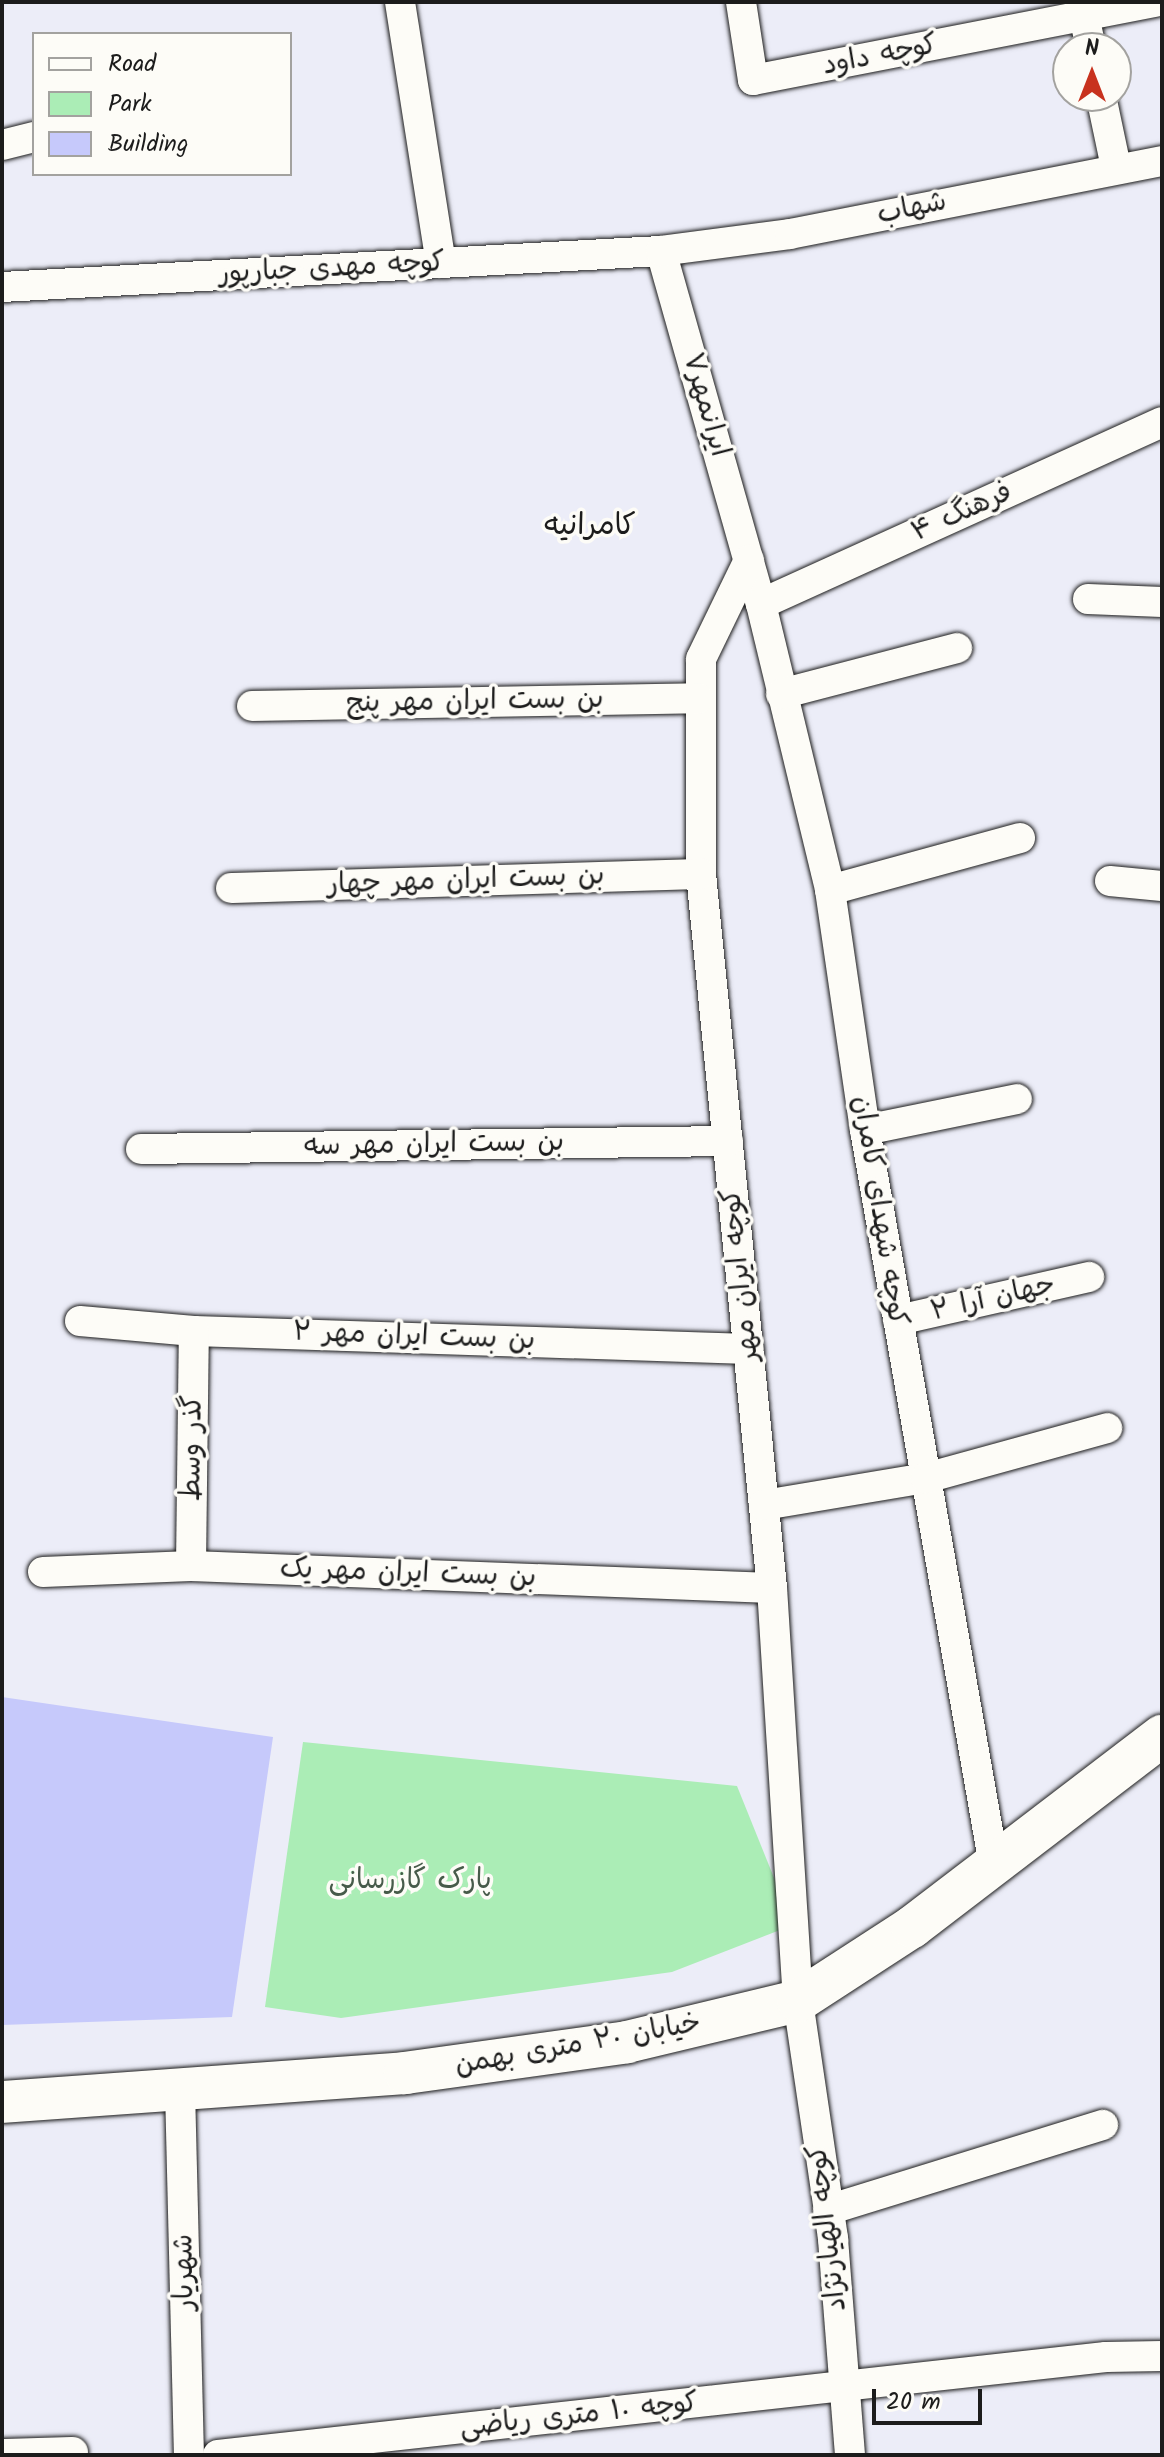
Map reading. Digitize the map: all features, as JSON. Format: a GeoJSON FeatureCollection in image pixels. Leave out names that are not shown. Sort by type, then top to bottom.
{"type":"FeatureCollection","features":[{"type":"Feature","properties":{"kind":"street"},"geometry":{"type":"LineString","coordinates":[[400,2],[441,263]]}},
{"type":"Feature","properties":{"kind":"street","name":"کوچه داود"},"geometry":{"type":"LineString","coordinates":[[741,2],[753,80],[1082,10]]}},
{"type":"Feature","properties":{"kind":"street"},"geometry":{"type":"LineString","coordinates":[[1087,32],[1082,10],[1156,2]]}},
{"type":"Feature","properties":{"kind":"street"},"geometry":{"type":"LineString","coordinates":[[1104,112],[1116,167]]}},
{"type":"Feature","properties":{"kind":"street"},"geometry":{"type":"LineString","coordinates":[[2,145],[32,138]]}},
{"type":"Feature","properties":{"kind":"street","name":"شهاب"},"geometry":{"type":"LineString","coordinates":[[661,251],[790,234],[1116,167],[1162,161]]}},
{"type":"Feature","properties":{"kind":"street","name":"کوچه مهدی جبارپور"},"geometry":{"type":"LineString","coordinates":[[2,287],[661,251]]}},
{"type":"Feature","properties":{"kind":"street","name":"ایرانمهر۷"},"geometry":{"type":"LineString","coordinates":[[661,251],[749,560]]}},
{"type":"Feature","properties":{"kind":"street","name":"فرهنگ ۴"},"geometry":{"type":"LineString","coordinates":[[761,604],[1162,422]]}},
{"type":"Feature","properties":{"kind":"street","name":"کوچه شهدای کامران"},"geometry":{"type":"LineString","coordinates":[[749,560],[830,890],[865,1130],[994,1865]]}},
{"type":"Feature","properties":{"kind":"street","name":"کوچه ایران مهر"},"geometry":{"type":"LineString","coordinates":[[749,560],[701,659],[698,698],[701,874],[772,1588],[798,2001]]}},
{"type":"Feature","properties":{"kind":"street"},"geometry":{"type":"LineString","coordinates":[[1088,599],[1162,602]]}},
{"type":"Feature","properties":{"kind":"street"},"geometry":{"type":"LineString","coordinates":[[781,694],[957,648]]}},
{"type":"Feature","properties":{"kind":"street","name":"بن بست ایران مهر پنج"},"geometry":{"type":"LineString","coordinates":[[252,706],[698,698]]}},
{"type":"Feature","properties":{"kind":"street"},"geometry":{"type":"LineString","coordinates":[[830,890],[1020,838]]}},
{"type":"Feature","properties":{"kind":"street","name":"بن بست ایران مهر چهار"},"geometry":{"type":"LineString","coordinates":[[231,888],[701,874]]}},
{"type":"Feature","properties":{"kind":"street"},"geometry":{"type":"LineString","coordinates":[[1110,881],[1162,886]]}},
{"type":"Feature","properties":{"kind":"street"},"geometry":{"type":"LineString","coordinates":[[865,1130],[1017,1099]]}},
{"type":"Feature","properties":{"kind":"street","name":"بن بست ایران مهر سه"},"geometry":{"type":"LineString","coordinates":[[141,1149],[728,1141]]}},
{"type":"Feature","properties":{"kind":"street","name":"جهان آرا ۲"},"geometry":{"type":"LineString","coordinates":[[898,1320],[1089,1277]]}},
{"type":"Feature","properties":{"kind":"street","name":"۲ بن بست ایران مهر"},"geometry":{"type":"LineString","coordinates":[[80,1321],[194,1331],[749,1349]]}},
{"type":"Feature","properties":{"kind":"street","name":"گذر وسط"},"geometry":{"type":"LineString","coordinates":[[191,1566],[194,1331]]}},
{"type":"Feature","properties":{"kind":"street"},"geometry":{"type":"LineString","coordinates":[[764,1505],[926,1478],[1107,1428]]}},
{"type":"Feature","properties":{"kind":"street","name":"بن بست ایران مهر یک"},"geometry":{"type":"LineString","coordinates":[[43,1572],[191,1566],[772,1588]]}},
{"type":"Feature","properties":{"kind":"street","name":"خیابان ۲۰ متری بهمن"},"geometry":{"type":"LineString","coordinates":[[2,2102],[405,2073],[627,2042],[798,2001],[912,1927],[1157,1750]]}},
{"type":"Feature","properties":{"kind":"street","name":"کوچه الهیارنژاد"},"geometry":{"type":"LineString","coordinates":[[798,2001],[828,2210],[850,2455]]}},
{"type":"Feature","properties":{"kind":"street","name":"شهریار"},"geometry":{"type":"LineString","coordinates":[[180,2089],[189,2455]]}},
{"type":"Feature","properties":{"kind":"street"},"geometry":{"type":"LineString","coordinates":[[828,2210],[1103,2125]]}},
{"type":"Feature","properties":{"kind":"street","name":"کوچه ۱۰ متری ریاضی"},"geometry":{"type":"LineString","coordinates":[[218,2455],[1106,2357],[1162,2356]]}},
{"type":"Feature","properties":{"kind":"street"},"geometry":{"type":"LineString","coordinates":[[2,2454],[73,2452]]}},
{"type":"Feature","properties":{"kind":"green space","name":"پارک گازرسانی"},"geometry":{"type":"Polygon","coordinates":[[[303,1742],[737,1786],[793,1925],[672,1972],[341,2018],[265,2007],[303,1742]]]}},
{"type":"Feature","properties":{"kind":"building"},"geometry":{"type":"Polygon","coordinates":[[[2,1697],[273,1737],[232,2017],[2,2025],[2,1697]]]}},
{"type":"Feature","properties":{"kind":"district","name":"کامرانیه"},"geometry":{"type":"Point","coordinates":[590,526]}}]}
